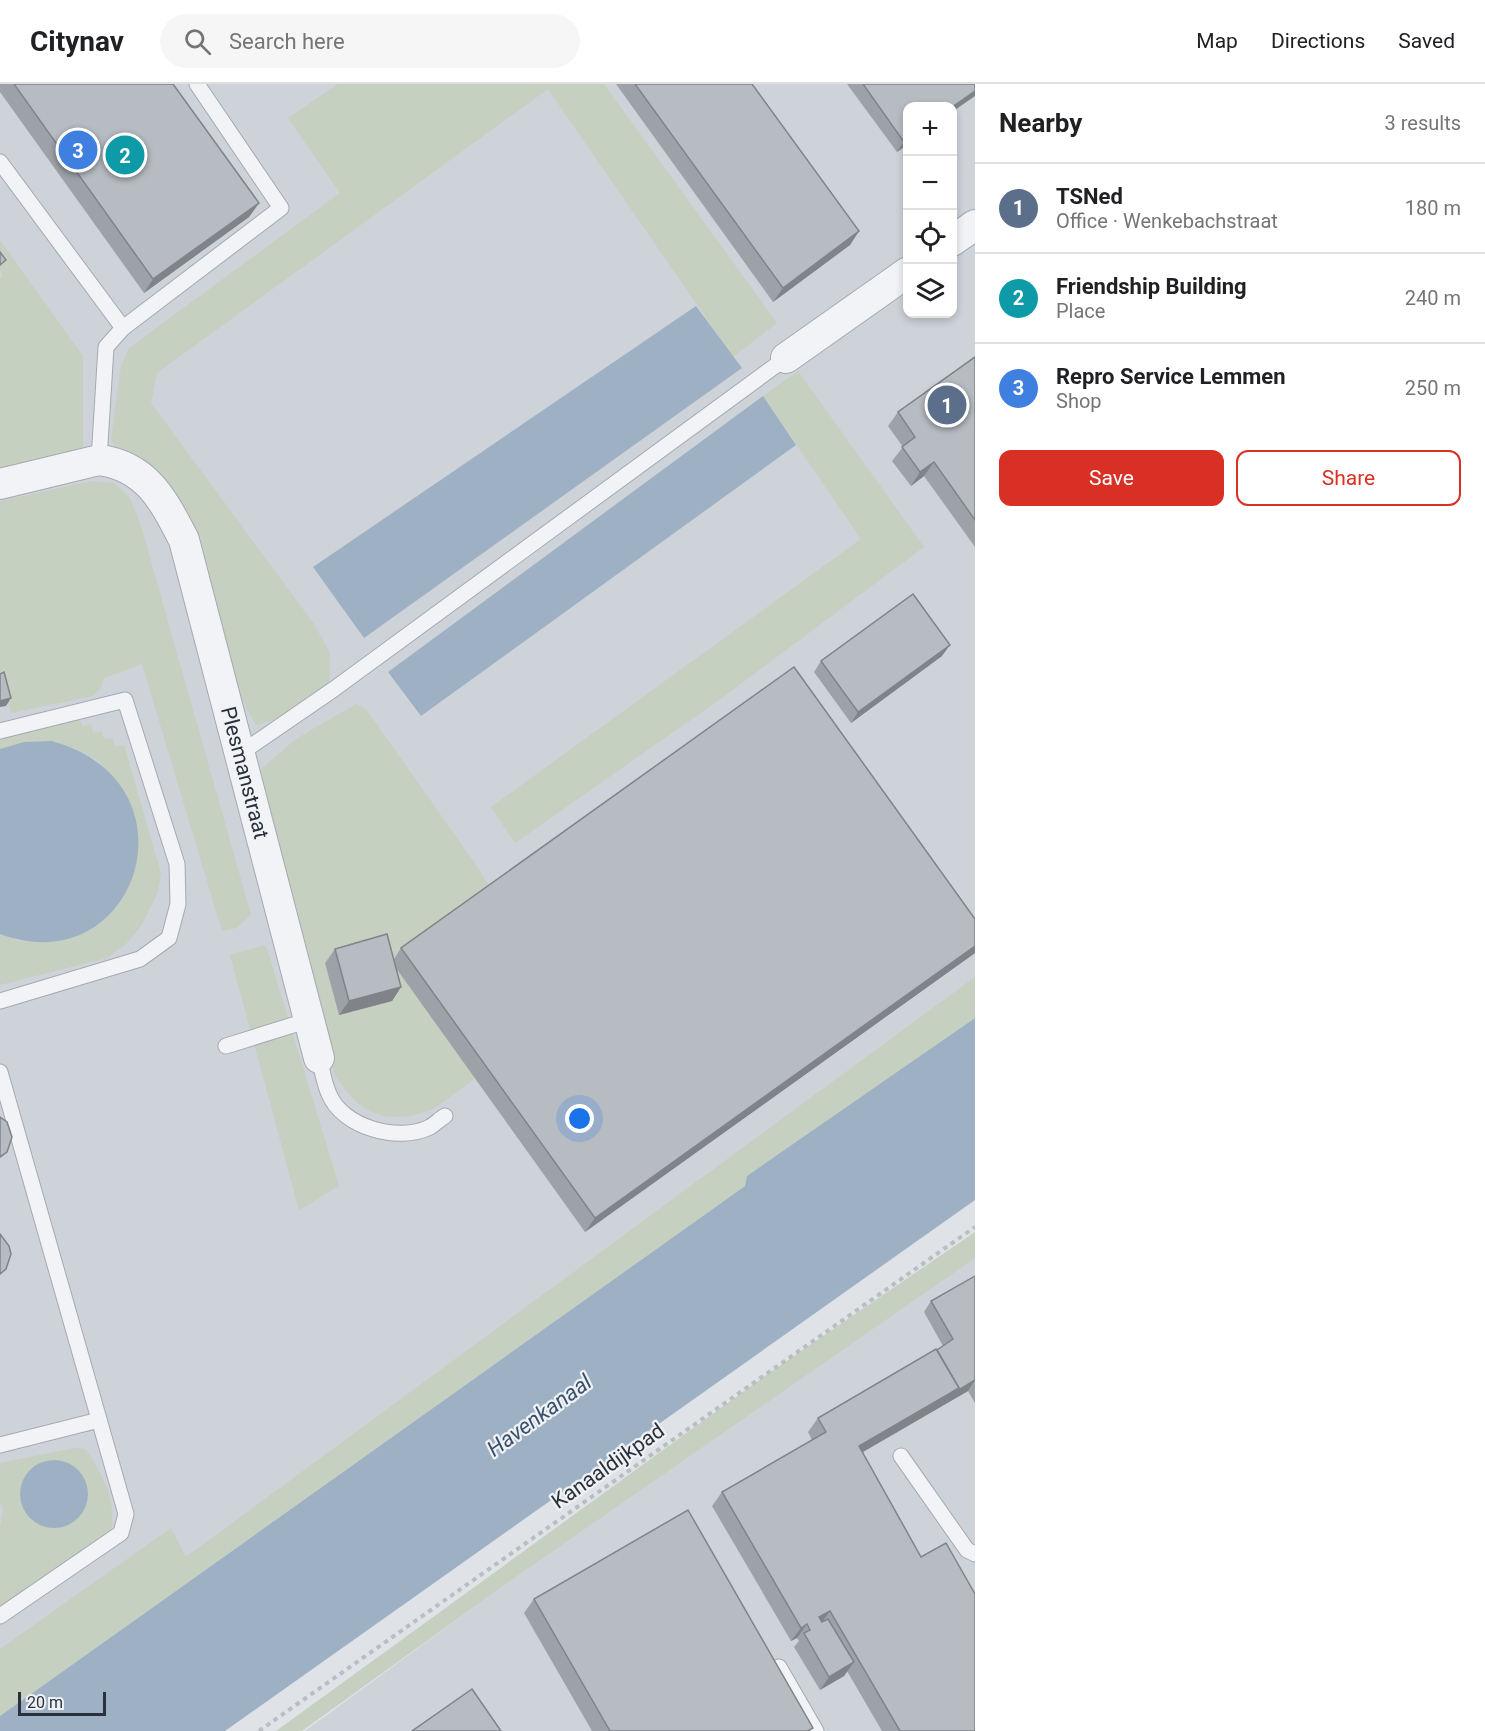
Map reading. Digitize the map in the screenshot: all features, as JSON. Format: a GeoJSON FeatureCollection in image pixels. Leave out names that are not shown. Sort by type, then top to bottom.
{"type":"FeatureCollection","features":[{"type":"Feature","properties":{"kind":"street"},"geometry":{"type":"LineString","coordinates":[[957,238],[975,225]]}},
{"type":"Feature","properties":{"kind":"street"},"geometry":{"type":"LineString","coordinates":[[786,358],[903,276]]}},
{"type":"Feature","properties":{"kind":"street","name":"Plesmanstraat"},"geometry":{"type":"LineString","coordinates":[[0,484],[99,460],[130,467],[168,508],[184,540],[238,755],[319,1058]]}},
{"type":"Feature","properties":{"kind":"lane"},"geometry":{"type":"LineString","coordinates":[[99,460],[106,347],[123,328],[281,208],[197,84]]}},
{"type":"Feature","properties":{"kind":"lane"},"geometry":{"type":"LineString","coordinates":[[0,162],[123,328]]}},
{"type":"Feature","properties":{"kind":"lane"},"geometry":{"type":"LineString","coordinates":[[238,755],[334,689],[786,358]]}},
{"type":"Feature","properties":{"kind":"lane"},"geometry":{"type":"LineString","coordinates":[[0,731],[125,700],[177,864],[178,904],[169,938],[140,959],[0,1001]]}},
{"type":"Feature","properties":{"kind":"lane"},"geometry":{"type":"LineString","coordinates":[[226,1046],[309,1020]]}},
{"type":"Feature","properties":{"kind":"lane","name":"Plesmanstraat"},"geometry":{"type":"LineString","coordinates":[[319,1058],[329,1095],[344,1115],[366,1128],[396,1133],[429,1128],[445,1116]]}},
{"type":"Feature","properties":{"kind":"lane"},"geometry":{"type":"LineString","coordinates":[[0,1072],[126,1514],[121,1533],[0,1616]]}},
{"type":"Feature","properties":{"kind":"lane"},"geometry":{"type":"LineString","coordinates":[[0,1445],[99,1420]]}},
{"type":"Feature","properties":{"kind":"lane"},"geometry":{"type":"LineString","coordinates":[[901,1456],[967,1550],[975,1554]]}},
{"type":"Feature","properties":{"kind":"lane"},"geometry":{"type":"LineString","coordinates":[[779,1667],[816,1731]]}},
{"type":"Feature","properties":{"kind":"path","name":"Kanaaldijkpad"},"geometry":{"type":"LineString","coordinates":[[259,1731],[975,1227]]}},
{"type":"Feature","properties":{"kind":"shaded area"},"geometry":{"type":"Polygon","coordinates":[[[0,84],[975,84],[975,1018],[0,1716],[0,84]]]}},
{"type":"Feature","properties":{"kind":"shaded area"},"geometry":{"type":"Polygon","coordinates":[[[975,1241],[975,1731],[305,1731],[856,1327],[975,1241]]]}},
{"type":"Feature","properties":{"kind":"green space"},"geometry":{"type":"Polygon","coordinates":[[[338,84],[604,84],[777,323],[733,357],[548,89],[157,373],[151,403],[314,624],[329,651],[330,684],[280,718],[256,725],[240,696],[199,534],[176,494],[158,474],[116,449],[111,439],[121,366],[129,348],[340,193],[288,118],[338,84]]]}},
{"type":"Feature","properties":{"kind":"green space"},"geometry":{"type":"Polygon","coordinates":[[[0,240],[83,356],[83,448],[0,469],[0,278],[3,275],[0,271],[0,240]]]}},
{"type":"Feature","properties":{"kind":"green space"},"geometry":{"type":"Polygon","coordinates":[[[798,371],[924,547],[719,700],[515,843],[491,807],[861,539],[763,396],[798,371]]]}},
{"type":"Feature","properties":{"kind":"green space"},"geometry":{"type":"Polygon","coordinates":[[[92,481],[114,483],[130,498],[141,526],[251,915],[236,928],[222,931],[142,664],[104,678],[101,687],[93,696],[11,713],[0,674],[0,501],[92,481]]]}},
{"type":"Feature","properties":{"kind":"green space"},"geometry":{"type":"Polygon","coordinates":[[[356,704],[366,709],[481,872],[562,1014],[435,1108],[403,1117],[376,1114],[365,1108],[344,1088],[334,1073],[258,772],[296,739],[356,704]]]}},
{"type":"Feature","properties":{"kind":"green space"},"geometry":{"type":"Polygon","coordinates":[[[79,718],[82,726],[91,724],[93,733],[102,731],[104,739],[112,738],[115,746],[124,745],[161,873],[158,892],[141,926],[127,943],[107,958],[0,985],[0,934],[19,941],[81,934],[102,922],[117,906],[130,802],[116,780],[98,761],[73,747],[0,749],[0,739],[79,718]]]}},
{"type":"Feature","properties":{"kind":"green space"},"geometry":{"type":"Polygon","coordinates":[[[266,945],[339,1186],[299,1210],[230,955],[266,945]]]}},
{"type":"Feature","properties":{"kind":"green space"},"geometry":{"type":"Polygon","coordinates":[[[975,977],[975,1018],[747,1176],[745,1186],[0,1716],[0,1649],[171,1528],[186,1557],[975,977]]]}},
{"type":"Feature","properties":{"kind":"green space"},"geometry":{"type":"Polygon","coordinates":[[[975,1232],[975,1258],[517,1576],[302,1731],[276,1731],[772,1371],[975,1232]]]}},
{"type":"Feature","properties":{"kind":"green space"},"geometry":{"type":"Polygon","coordinates":[[[75,1448],[85,1449],[107,1488],[113,1520],[111,1530],[0,1608],[0,1528],[3,1510],[0,1501],[0,1463],[75,1448]],[[84,1478],[28,1515],[46,1527],[83,1511],[87,1501],[84,1478]]]}},
{"type":"Feature","properties":{"kind":"water"},"geometry":{"type":"Polygon","coordinates":[[[696,306],[742,368],[364,638],[313,567],[696,306]]]}},
{"type":"Feature","properties":{"kind":"water"},"geometry":{"type":"Polygon","coordinates":[[[763,396],[796,445],[421,716],[388,672],[763,396]]]}},
{"type":"Feature","properties":{"kind":"water"},"geometry":{"type":"Polygon","coordinates":[[[52,741],[99,763],[127,796],[138,834],[134,872],[116,906],[87,931],[48,942],[0,934],[0,749],[24,742],[52,741]]]}},
{"type":"Feature","properties":{"kind":"water","name":"Havenkanaal"},"geometry":{"type":"Polygon","coordinates":[[[975,1018],[975,1200],[225,1731],[0,1731],[0,1716],[745,1186],[747,1176],[975,1018]]]}},
{"type":"Feature","properties":{"kind":"water"},"geometry":{"type":"Polygon","coordinates":[[[54,1460],[67,1463],[78,1470],[85,1481],[88,1494],[85,1507],[78,1518],[67,1525],[54,1528],[41,1525],[30,1518],[23,1507],[20,1494],[23,1481],[30,1470],[41,1463],[54,1460]]]}},
{"type":"Feature","properties":{"kind":"building"},"geometry":{"type":"Polygon","coordinates":[[[14,84],[173,84],[259,203],[153,279],[14,84]]]}},
{"type":"Feature","properties":{"kind":"building"},"geometry":{"type":"Polygon","coordinates":[[[635,84],[752,84],[859,231],[783,288],[635,84]]]}},
{"type":"Feature","properties":{"kind":"building"},"geometry":{"type":"Polygon","coordinates":[[[863,84],[975,84],[975,91],[957,104],[903,102],[903,141],[863,84]]]}},
{"type":"Feature","properties":{"kind":"building"},"geometry":{"type":"Polygon","coordinates":[[[0,252],[6,260],[0,265],[0,252]]]}},
{"type":"Feature","properties":{"kind":"building"},"geometry":{"type":"Polygon","coordinates":[[[975,357],[975,520],[934,462],[920,472],[902,447],[915,437],[898,412],[975,357]]]}},
{"type":"Feature","properties":{"kind":"building"},"geometry":{"type":"Polygon","coordinates":[[[913,594],[950,645],[858,712],[821,661],[913,594]]]}},
{"type":"Feature","properties":{"kind":"building"},"geometry":{"type":"Polygon","coordinates":[[[794,667],[975,919],[975,946],[595,1218],[401,948],[794,667]]]}},
{"type":"Feature","properties":{"kind":"building"},"geometry":{"type":"Polygon","coordinates":[[[4,672],[11,698],[0,701],[0,674],[4,672]]]}},
{"type":"Feature","properties":{"kind":"building"},"geometry":{"type":"Polygon","coordinates":[[[387,934],[401,987],[349,1001],[335,949],[387,934]]]}},
{"type":"Feature","properties":{"kind":"building"},"geometry":{"type":"Polygon","coordinates":[[[0,1117],[7,1122],[12,1137],[7,1152],[0,1157],[0,1117]]]}},
{"type":"Feature","properties":{"kind":"building"},"geometry":{"type":"Polygon","coordinates":[[[0,1234],[9,1246],[11,1254],[6,1269],[0,1274],[0,1234]]]}},
{"type":"Feature","properties":{"kind":"building"},"geometry":{"type":"Polygon","coordinates":[[[975,1276],[975,1380],[957,1391],[959,1388],[937,1350],[953,1339],[931,1301],[975,1276]]]}},
{"type":"Feature","properties":{"kind":"building"},"geometry":{"type":"Polygon","coordinates":[[[936,1349],[959,1388],[859,1446],[921,1557],[946,1543],[975,1594],[975,1731],[900,1731],[830,1611],[819,1617],[822,1622],[828,1619],[854,1662],[829,1677],[804,1633],[810,1630],[807,1624],[801,1628],[722,1492],[826,1432],[818,1418],[936,1349]]]}},
{"type":"Feature","properties":{"kind":"building"},"geometry":{"type":"Polygon","coordinates":[[[688,1510],[813,1728],[808,1731],[610,1731],[534,1599],[688,1510]]]}},
{"type":"Feature","properties":{"kind":"building"},"geometry":{"type":"Polygon","coordinates":[[[472,1689],[501,1731],[412,1731],[472,1689]]]}},
{"type":"Feature","properties":{"kind":"place","name":"Repro Service Lemmen"},"geometry":{"type":"Point","coordinates":[78,150]}},
{"type":"Feature","properties":{"kind":"place","name":"Friendship Building"},"geometry":{"type":"Point","coordinates":[125,155]}},
{"type":"Feature","properties":{"kind":"place","name":"TSNed"},"geometry":{"type":"Point","coordinates":[947,405]}}]}
